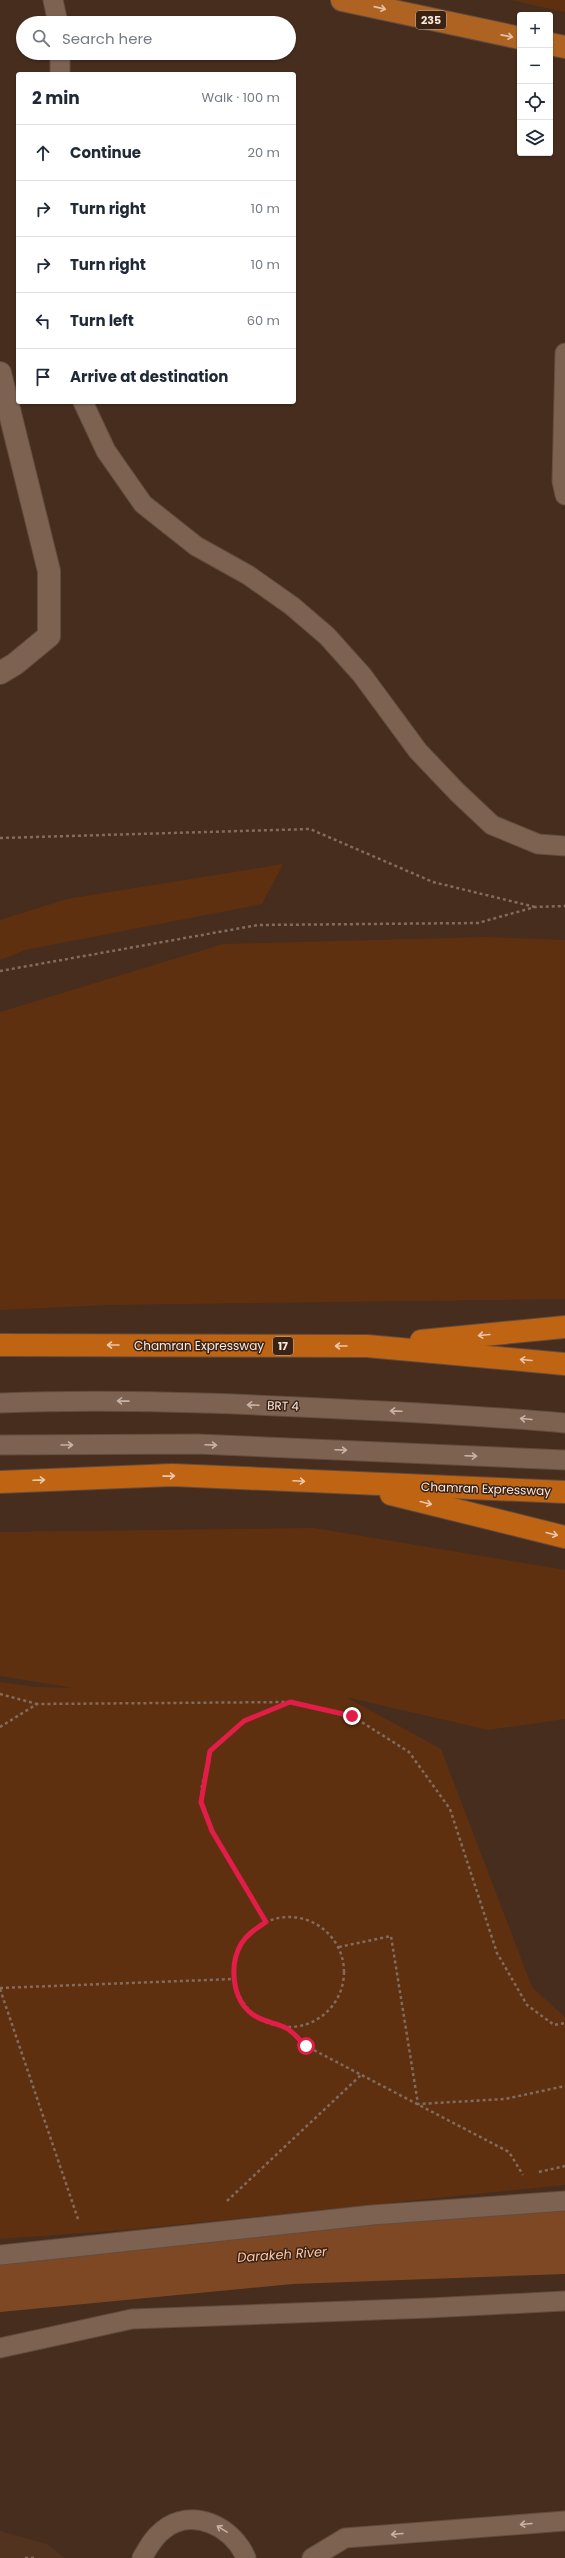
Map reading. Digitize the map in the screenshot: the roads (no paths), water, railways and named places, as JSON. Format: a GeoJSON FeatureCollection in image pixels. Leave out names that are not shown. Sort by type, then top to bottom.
{"type":"FeatureCollection","features":[{"type":"Feature","properties":{"kind":"highway"},"geometry":{"type":"LineString","coordinates":[[367,1346],[565,1327]]}},
{"type":"Feature","properties":{"kind":"highway","name":"Chamran Expressway"},"geometry":{"type":"LineString","coordinates":[[0,1345],[367,1346],[565,1364]]}},
{"type":"Feature","properties":{"kind":"highway","name":"Chamran Expressway"},"geometry":{"type":"LineString","coordinates":[[0,1482],[172,1475],[347,1484],[565,1492]]}},
{"type":"Feature","properties":{"kind":"highway"},"geometry":{"type":"LineString","coordinates":[[347,1484],[565,1537]]}},
{"type":"Feature","properties":{"kind":"main road","name":"235"},"geometry":{"type":"LineString","coordinates":[[342,0],[517,37]]}},
{"type":"Feature","properties":{"kind":"main road"},"geometry":{"type":"LineString","coordinates":[[553,45],[565,47]]}},
{"type":"Feature","properties":{"kind":"street"},"geometry":{"type":"LineString","coordinates":[[0,373],[49,571],[49,636],[15,664],[0,673]]}},
{"type":"Feature","properties":{"kind":"lane"},"geometry":{"type":"LineString","coordinates":[[53,0],[56,16]]}},
{"type":"Feature","properties":{"kind":"lane"},"geometry":{"type":"LineString","coordinates":[[60,60],[60,72]]}},
{"type":"Feature","properties":{"kind":"lane"},"geometry":{"type":"LineString","coordinates":[[565,353],[562,481],[565,495]]}},
{"type":"Feature","properties":{"kind":"lane"},"geometry":{"type":"LineString","coordinates":[[84,404],[106,451],[143,504],[196,546],[248,575],[292,606],[327,636],[362,675],[418,751],[457,792],[492,825],[538,844],[565,846]]}},
{"type":"Feature","properties":{"kind":"lane","name":"BRT 4"},"geometry":{"type":"LineString","coordinates":[[0,1403],[76,1400],[232,1404],[469,1414],[565,1423]]}},
{"type":"Feature","properties":{"kind":"lane"},"geometry":{"type":"LineString","coordinates":[[0,1445],[197,1444],[565,1460]]}},
{"type":"Feature","properties":{"kind":"lane"},"geometry":{"type":"LineString","coordinates":[[0,2255],[372,2215],[565,2200]]}},
{"type":"Feature","properties":{"kind":"lane"},"geometry":{"type":"LineString","coordinates":[[0,2348],[132,2319],[429,2308],[565,2301]]}},
{"type":"Feature","properties":{"kind":"lane"},"geometry":{"type":"LineString","coordinates":[[142,2558],[150,2543],[163,2530],[183,2521],[194,2520],[206,2522],[226,2530],[234,2538],[246,2558]]}},
{"type":"Feature","properties":{"kind":"lane"},"geometry":{"type":"LineString","coordinates":[[312,2558],[345,2538],[565,2520]]}},
{"type":"Feature","properties":{"kind":"waterway","name":"Darakeh River"},"geometry":{"type":"LineString","coordinates":[[0,2280],[292,2252],[565,2242]]}}]}
